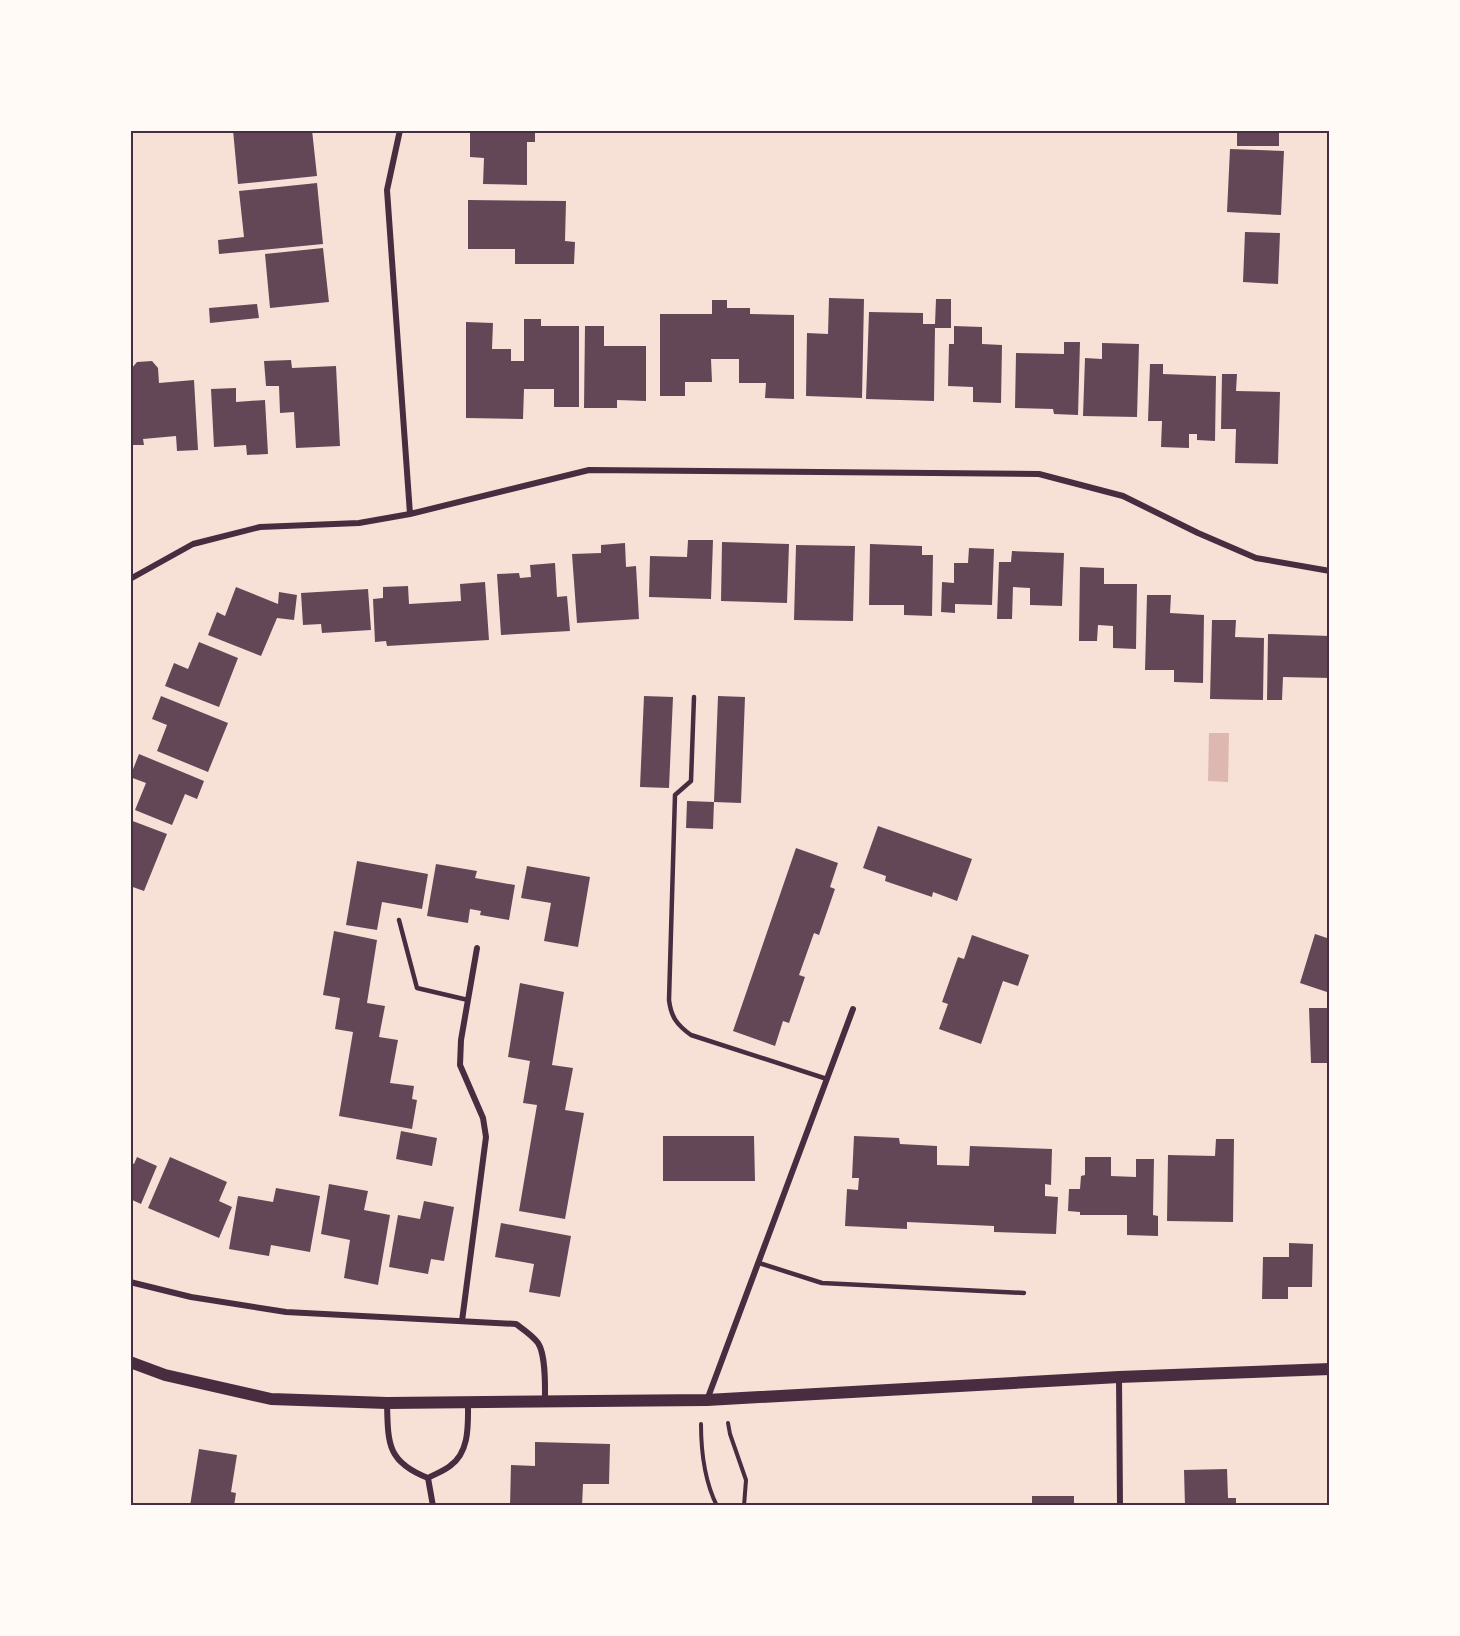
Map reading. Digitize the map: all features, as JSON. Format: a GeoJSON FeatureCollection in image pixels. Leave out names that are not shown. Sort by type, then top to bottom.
{"type":"FeatureCollection","features":[{"type":"Feature","properties":{"kind":"main road"},"geometry":{"type":"LineString","coordinates":[[130,1362],[165,1375],[271,1399],[387,1403],[707,1400],[1119,1377],[1329,1368]]}},
{"type":"Feature","properties":{"kind":"street"},"geometry":{"type":"LineString","coordinates":[[400,130],[387,190],[410,514]]}},
{"type":"Feature","properties":{"kind":"street"},"geometry":{"type":"LineString","coordinates":[[130,579],[193,544],[260,527],[359,524],[410,514],[589,470],[1039,474],[1123,496],[1197,533],[1256,558],[1329,571]]}},
{"type":"Feature","properties":{"kind":"street"},"geometry":{"type":"LineString","coordinates":[[462,1320],[486,1137],[483,1118],[460,1065],[461,1040],[477,948]]}},
{"type":"Feature","properties":{"kind":"street"},"geometry":{"type":"LineString","coordinates":[[707,1400],[853,1009]]}},
{"type":"Feature","properties":{"kind":"street"},"geometry":{"type":"LineString","coordinates":[[130,1282],[191,1297],[286,1311],[516,1324],[540,1345],[545,1378],[545,1400]]}},
{"type":"Feature","properties":{"kind":"street"},"geometry":{"type":"LineString","coordinates":[[1119,1377],[1120,1506]]}},
{"type":"Feature","properties":{"kind":"street"},"geometry":{"type":"LineString","coordinates":[[387,1403],[389,1442],[396,1458],[408,1470],[428,1478],[452,1466],[465,1447],[468,1403]]}},
{"type":"Feature","properties":{"kind":"street"},"geometry":{"type":"LineString","coordinates":[[428,1478],[433,1506]]}},
{"type":"Feature","properties":{"kind":"lane"},"geometry":{"type":"LineString","coordinates":[[694,697],[691,781],[675,795],[669,1000],[671,1015],[679,1027],[691,1035],[827,1079]]}},
{"type":"Feature","properties":{"kind":"lane"},"geometry":{"type":"LineString","coordinates":[[399,920],[417,988],[468,1000]]}},
{"type":"Feature","properties":{"kind":"lane"},"geometry":{"type":"LineString","coordinates":[[759,1263],[822,1283],[1024,1293]]}},
{"type":"Feature","properties":{"kind":"path"},"geometry":{"type":"LineString","coordinates":[[729,1423],[730,1434],[746,1480],[744,1506]]}},
{"type":"Feature","properties":{"kind":"path"},"geometry":{"type":"LineString","coordinates":[[701,1424],[710,1492],[717,1506]]}},
{"type":"Feature","properties":{"kind":"shaded area"},"geometry":{"type":"Polygon","coordinates":[[[1209,733],[1229,733],[1228,782],[1208,781],[1209,733]]]}},
{"type":"Feature","properties":{"kind":"building"},"geometry":{"type":"Polygon","coordinates":[[[233,130],[312,130],[317,176],[238,184],[233,130]]]}},
{"type":"Feature","properties":{"kind":"building"},"geometry":{"type":"Polygon","coordinates":[[[470,130],[535,130],[535,142],[527,142],[527,185],[483,184],[484,158],[470,157],[470,130]]]}},
{"type":"Feature","properties":{"kind":"building"},"geometry":{"type":"Polygon","coordinates":[[[1237,130],[1279,130],[1279,146],[1237,146],[1237,130]]]}},
{"type":"Feature","properties":{"kind":"building"},"geometry":{"type":"Polygon","coordinates":[[[1230,149],[1284,151],[1281,215],[1227,212],[1230,149]]]}},
{"type":"Feature","properties":{"kind":"building"},"geometry":{"type":"Polygon","coordinates":[[[317,183],[323,244],[219,254],[218,240],[244,237],[239,191],[317,183]]]}},
{"type":"Feature","properties":{"kind":"building"},"geometry":{"type":"Polygon","coordinates":[[[468,200],[566,201],[565,241],[575,242],[574,264],[515,264],[515,249],[468,249],[468,200]]]}},
{"type":"Feature","properties":{"kind":"building"},"geometry":{"type":"Polygon","coordinates":[[[1245,232],[1280,233],[1278,284],[1243,282],[1245,232]]]}},
{"type":"Feature","properties":{"kind":"building"},"geometry":{"type":"Polygon","coordinates":[[[323,248],[329,302],[270,308],[265,254],[323,248]]]}},
{"type":"Feature","properties":{"kind":"building"},"geometry":{"type":"Polygon","coordinates":[[[829,298],[864,299],[862,398],[806,396],[807,333],[828,334],[829,298]]]}},
{"type":"Feature","properties":{"kind":"building"},"geometry":{"type":"Polygon","coordinates":[[[936,299],[951,299],[951,328],[935,328],[934,401],[866,399],[869,312],[923,313],[923,324],[935,324],[936,299]]]}},
{"type":"Feature","properties":{"kind":"building"},"geometry":{"type":"Polygon","coordinates":[[[712,300],[727,300],[727,308],[750,308],[750,314],[794,315],[794,399],[765,398],[766,383],[739,383],[739,359],[711,359],[712,382],[685,382],[685,396],[660,396],[660,314],[712,314],[712,300]]]}},
{"type":"Feature","properties":{"kind":"building"},"geometry":{"type":"Polygon","coordinates":[[[257,304],[259,318],[210,323],[209,308],[257,304]]]}},
{"type":"Feature","properties":{"kind":"building"},"geometry":{"type":"Polygon","coordinates":[[[524,319],[541,319],[541,326],[579,326],[579,407],[554,407],[554,389],[524,389],[523,419],[466,418],[466,322],[493,323],[492,349],[511,349],[511,361],[524,361],[524,319]]]}},
{"type":"Feature","properties":{"kind":"building"},"geometry":{"type":"Polygon","coordinates":[[[585,326],[604,326],[604,346],[646,346],[646,401],[617,400],[617,408],[584,408],[585,326]]]}},
{"type":"Feature","properties":{"kind":"building"},"geometry":{"type":"Polygon","coordinates":[[[954,326],[982,327],[982,344],[1002,345],[1001,403],[973,402],[973,387],[948,386],[949,344],[954,344],[954,326]]]}},
{"type":"Feature","properties":{"kind":"building"},"geometry":{"type":"Polygon","coordinates":[[[1064,342],[1080,342],[1078,415],[1054,414],[1053,409],[1015,408],[1016,353],[1064,354],[1064,342]]]}},
{"type":"Feature","properties":{"kind":"building"},"geometry":{"type":"Polygon","coordinates":[[[1102,343],[1139,344],[1137,417],[1083,416],[1085,358],[1102,359],[1102,343]]]}},
{"type":"Feature","properties":{"kind":"building"},"geometry":{"type":"Polygon","coordinates":[[[291,360],[292,368],[336,366],[340,446],[296,448],[294,412],[280,413],[279,386],[266,386],[264,361],[291,360]]]}},
{"type":"Feature","properties":{"kind":"building"},"geometry":{"type":"Polygon","coordinates":[[[152,361],[158,368],[159,383],[194,380],[198,450],[177,451],[176,436],[143,439],[144,445],[130,445],[131,369],[137,362],[152,361]]]}},
{"type":"Feature","properties":{"kind":"building"},"geometry":{"type":"Polygon","coordinates":[[[1150,364],[1163,364],[1163,374],[1216,376],[1215,441],[1197,440],[1197,434],[1189,434],[1189,448],[1161,447],[1162,421],[1148,421],[1150,364]]]}},
{"type":"Feature","properties":{"kind":"building"},"geometry":{"type":"Polygon","coordinates":[[[1222,374],[1237,374],[1236,391],[1280,392],[1278,464],[1235,463],[1236,429],[1221,429],[1222,374]]]}},
{"type":"Feature","properties":{"kind":"building"},"geometry":{"type":"Polygon","coordinates":[[[236,388],[236,402],[265,400],[268,454],[247,455],[246,445],[214,447],[211,389],[236,388]]]}},
{"type":"Feature","properties":{"kind":"building"},"geometry":{"type":"Polygon","coordinates":[[[688,540],[713,540],[711,599],[649,597],[650,556],[687,557],[688,540]]]}},
{"type":"Feature","properties":{"kind":"building"},"geometry":{"type":"Polygon","coordinates":[[[722,542],[789,544],[787,603],[721,601],[722,542]]]}},
{"type":"Feature","properties":{"kind":"building"},"geometry":{"type":"Polygon","coordinates":[[[625,543],[626,567],[636,566],[639,619],[577,623],[572,554],[601,553],[601,545],[625,543]]]}},
{"type":"Feature","properties":{"kind":"building"},"geometry":{"type":"Polygon","coordinates":[[[870,544],[922,546],[922,555],[933,555],[932,616],[904,615],[904,605],[869,605],[870,544]]]}},
{"type":"Feature","properties":{"kind":"building"},"geometry":{"type":"Polygon","coordinates":[[[796,545],[855,546],[853,621],[794,620],[796,545]]]}},
{"type":"Feature","properties":{"kind":"building"},"geometry":{"type":"Polygon","coordinates":[[[969,548],[994,549],[992,605],[955,604],[955,613],[941,612],[942,582],[954,583],[954,563],[968,563],[969,548]]]}},
{"type":"Feature","properties":{"kind":"building"},"geometry":{"type":"Polygon","coordinates":[[[1012,551],[1064,553],[1062,606],[1030,605],[1030,588],[1013,587],[1012,619],[997,619],[999,562],[1011,562],[1012,551]]]}},
{"type":"Feature","properties":{"kind":"building"},"geometry":{"type":"Polygon","coordinates":[[[555,563],[557,597],[567,596],[570,631],[501,635],[497,574],[519,573],[520,578],[531,577],[530,565],[555,563]]]}},
{"type":"Feature","properties":{"kind":"building"},"geometry":{"type":"Polygon","coordinates":[[[1080,567],[1104,568],[1104,584],[1137,584],[1136,649],[1113,648],[1113,626],[1098,625],[1097,641],[1079,641],[1080,567]]]}},
{"type":"Feature","properties":{"kind":"building"},"geometry":{"type":"Polygon","coordinates":[[[485,582],[489,640],[387,646],[386,641],[375,642],[373,599],[383,598],[383,587],[408,586],[409,604],[461,601],[460,584],[485,582]]]}},
{"type":"Feature","properties":{"kind":"building"},"geometry":{"type":"Polygon","coordinates":[[[236,587],[278,604],[279,592],[297,595],[294,620],[277,618],[261,656],[208,635],[217,612],[225,616],[236,587]]]}},
{"type":"Feature","properties":{"kind":"building"},"geometry":{"type":"Polygon","coordinates":[[[368,589],[371,630],[322,633],[321,624],[303,625],[301,593],[368,589]]]}},
{"type":"Feature","properties":{"kind":"building"},"geometry":{"type":"Polygon","coordinates":[[[1147,595],[1171,595],[1170,613],[1204,615],[1203,683],[1174,682],[1174,670],[1145,670],[1147,595]]]}},
{"type":"Feature","properties":{"kind":"building"},"geometry":{"type":"Polygon","coordinates":[[[1212,620],[1236,620],[1235,637],[1264,638],[1263,700],[1210,699],[1212,620]]]}},
{"type":"Feature","properties":{"kind":"building"},"geometry":{"type":"Polygon","coordinates":[[[1268,634],[1330,636],[1330,678],[1283,677],[1282,700],[1267,700],[1268,634]]]}},
{"type":"Feature","properties":{"kind":"building"},"geometry":{"type":"Polygon","coordinates":[[[199,642],[238,658],[219,707],[165,686],[174,663],[188,669],[199,642]]]}},
{"type":"Feature","properties":{"kind":"building"},"geometry":{"type":"Polygon","coordinates":[[[161,696],[228,723],[208,772],[157,751],[167,725],[152,719],[161,696]]]}},
{"type":"Feature","properties":{"kind":"building"},"geometry":{"type":"Polygon","coordinates":[[[644,696],[673,697],[669,788],[640,787],[644,696]]]}},
{"type":"Feature","properties":{"kind":"building"},"geometry":{"type":"Polygon","coordinates":[[[718,696],[745,697],[741,803],[714,802],[718,696]]]}},
{"type":"Feature","properties":{"kind":"building"},"geometry":{"type":"Polygon","coordinates":[[[139,754],[204,781],[197,799],[185,794],[172,825],[135,810],[146,783],[130,777],[139,754]]]}},
{"type":"Feature","properties":{"kind":"building"},"geometry":{"type":"Polygon","coordinates":[[[687,801],[714,802],[713,829],[686,828],[687,801]]]}},
{"type":"Feature","properties":{"kind":"building"},"geometry":{"type":"Polygon","coordinates":[[[130,820],[167,834],[144,891],[130,886],[130,820]]]}},
{"type":"Feature","properties":{"kind":"building"},"geometry":{"type":"Polygon","coordinates":[[[878,826],[972,859],[957,901],[933,892],[932,897],[885,881],[886,876],[863,868],[878,826]]]}},
{"type":"Feature","properties":{"kind":"building"},"geometry":{"type":"Polygon","coordinates":[[[796,848],[838,863],[830,887],[835,889],[819,935],[814,933],[799,975],[805,977],[789,1023],[783,1021],[775,1046],[733,1031],[796,848]]]}},
{"type":"Feature","properties":{"kind":"building"},"geometry":{"type":"Polygon","coordinates":[[[357,861],[428,874],[422,909],[382,902],[377,930],[346,925],[357,861]]]}},
{"type":"Feature","properties":{"kind":"building"},"geometry":{"type":"Polygon","coordinates":[[[436,864],[477,871],[475,878],[515,885],[509,920],[480,915],[481,911],[470,909],[468,923],[427,916],[436,864]]]}},
{"type":"Feature","properties":{"kind":"building"},"geometry":{"type":"Polygon","coordinates":[[[527,866],[590,877],[578,947],[544,941],[551,903],[521,898],[527,866]]]}},
{"type":"Feature","properties":{"kind":"building"},"geometry":{"type":"Polygon","coordinates":[[[334,931],[377,940],[367,1003],[385,1006],[379,1037],[398,1040],[390,1083],[414,1086],[412,1099],[417,1100],[412,1129],[339,1116],[353,1032],[335,1029],[340,998],[323,995],[334,931]]]}},
{"type":"Feature","properties":{"kind":"building"},"geometry":{"type":"Polygon","coordinates":[[[1315,934],[1330,939],[1330,993],[1300,983],[1315,934]]]}},
{"type":"Feature","properties":{"kind":"building"},"geometry":{"type":"Polygon","coordinates":[[[972,935],[1029,955],[1018,986],[1003,981],[981,1044],[939,1029],[948,1004],[942,1002],[958,957],[964,959],[972,935]]]}},
{"type":"Feature","properties":{"kind":"building"},"geometry":{"type":"Polygon","coordinates":[[[520,983],[564,992],[552,1065],[573,1068],[565,1110],[584,1113],[565,1219],[519,1211],[537,1105],[523,1103],[530,1061],[508,1057],[520,983]]]}},
{"type":"Feature","properties":{"kind":"building"},"geometry":{"type":"Polygon","coordinates":[[[1309,1008],[1330,1008],[1330,1063],[1311,1063],[1309,1008]]]}},
{"type":"Feature","properties":{"kind":"building"},"geometry":{"type":"Polygon","coordinates":[[[401,1131],[437,1138],[432,1166],[396,1159],[401,1131]]]}},
{"type":"Feature","properties":{"kind":"building"},"geometry":{"type":"Polygon","coordinates":[[[663,1136],[754,1136],[755,1181],[663,1181],[663,1136]]]}},
{"type":"Feature","properties":{"kind":"building"},"geometry":{"type":"Polygon","coordinates":[[[854,1136],[899,1138],[900,1144],[937,1146],[937,1165],[969,1166],[970,1146],[1052,1149],[1051,1185],[1045,1184],[1045,1196],[1058,1197],[1056,1234],[994,1232],[994,1226],[907,1222],[907,1229],[845,1226],[847,1189],[858,1190],[859,1178],[852,1178],[854,1136]]]}},
{"type":"Feature","properties":{"kind":"building"},"geometry":{"type":"Polygon","coordinates":[[[1216,1139],[1234,1139],[1233,1222],[1167,1221],[1168,1155],[1215,1156],[1216,1139]]]}},
{"type":"Feature","properties":{"kind":"building"},"geometry":{"type":"Polygon","coordinates":[[[137,1157],[157,1166],[141,1204],[130,1199],[130,1162],[134,1164],[137,1157]]]}},
{"type":"Feature","properties":{"kind":"building"},"geometry":{"type":"Polygon","coordinates":[[[170,1157],[227,1182],[219,1201],[232,1207],[219,1238],[148,1208],[170,1157]]]}},
{"type":"Feature","properties":{"kind":"building"},"geometry":{"type":"Polygon","coordinates":[[[1085,1157],[1111,1157],[1111,1176],[1136,1177],[1136,1159],[1154,1159],[1153,1215],[1158,1216],[1158,1236],[1127,1235],[1127,1215],[1080,1215],[1080,1212],[1068,1211],[1069,1189],[1080,1189],[1081,1176],[1085,1175],[1085,1157]]]}},
{"type":"Feature","properties":{"kind":"building"},"geometry":{"type":"Polygon","coordinates":[[[329,1184],[368,1191],[364,1210],[390,1215],[378,1285],[344,1278],[350,1240],[321,1234],[329,1184]]]}},
{"type":"Feature","properties":{"kind":"building"},"geometry":{"type":"Polygon","coordinates":[[[276,1188],[320,1196],[310,1252],[271,1245],[269,1256],[229,1249],[238,1196],[273,1202],[276,1188]]]}},
{"type":"Feature","properties":{"kind":"building"},"geometry":{"type":"Polygon","coordinates":[[[424,1201],[454,1207],[444,1261],[431,1259],[428,1274],[389,1267],[398,1215],[420,1219],[424,1201]]]}},
{"type":"Feature","properties":{"kind":"building"},"geometry":{"type":"Polygon","coordinates":[[[501,1223],[571,1236],[560,1297],[529,1292],[534,1264],[495,1257],[501,1223]]]}},
{"type":"Feature","properties":{"kind":"building"},"geometry":{"type":"Polygon","coordinates":[[[1289,1243],[1313,1244],[1312,1287],[1288,1287],[1288,1299],[1262,1299],[1263,1257],[1289,1257],[1289,1243]]]}},
{"type":"Feature","properties":{"kind":"building"},"geometry":{"type":"Polygon","coordinates":[[[535,1442],[610,1444],[609,1484],[583,1484],[582,1506],[510,1506],[511,1465],[535,1466],[535,1442]]]}},
{"type":"Feature","properties":{"kind":"building"},"geometry":{"type":"Polygon","coordinates":[[[199,1449],[237,1455],[231,1492],[236,1493],[234,1506],[190,1506],[199,1449]]]}},
{"type":"Feature","properties":{"kind":"building"},"geometry":{"type":"Polygon","coordinates":[[[1227,1469],[1228,1498],[1236,1498],[1236,1506],[1185,1506],[1184,1470],[1227,1469]]]}},
{"type":"Feature","properties":{"kind":"building"},"geometry":{"type":"Polygon","coordinates":[[[1032,1496],[1074,1496],[1074,1506],[1032,1506],[1032,1496]]]}}]}
